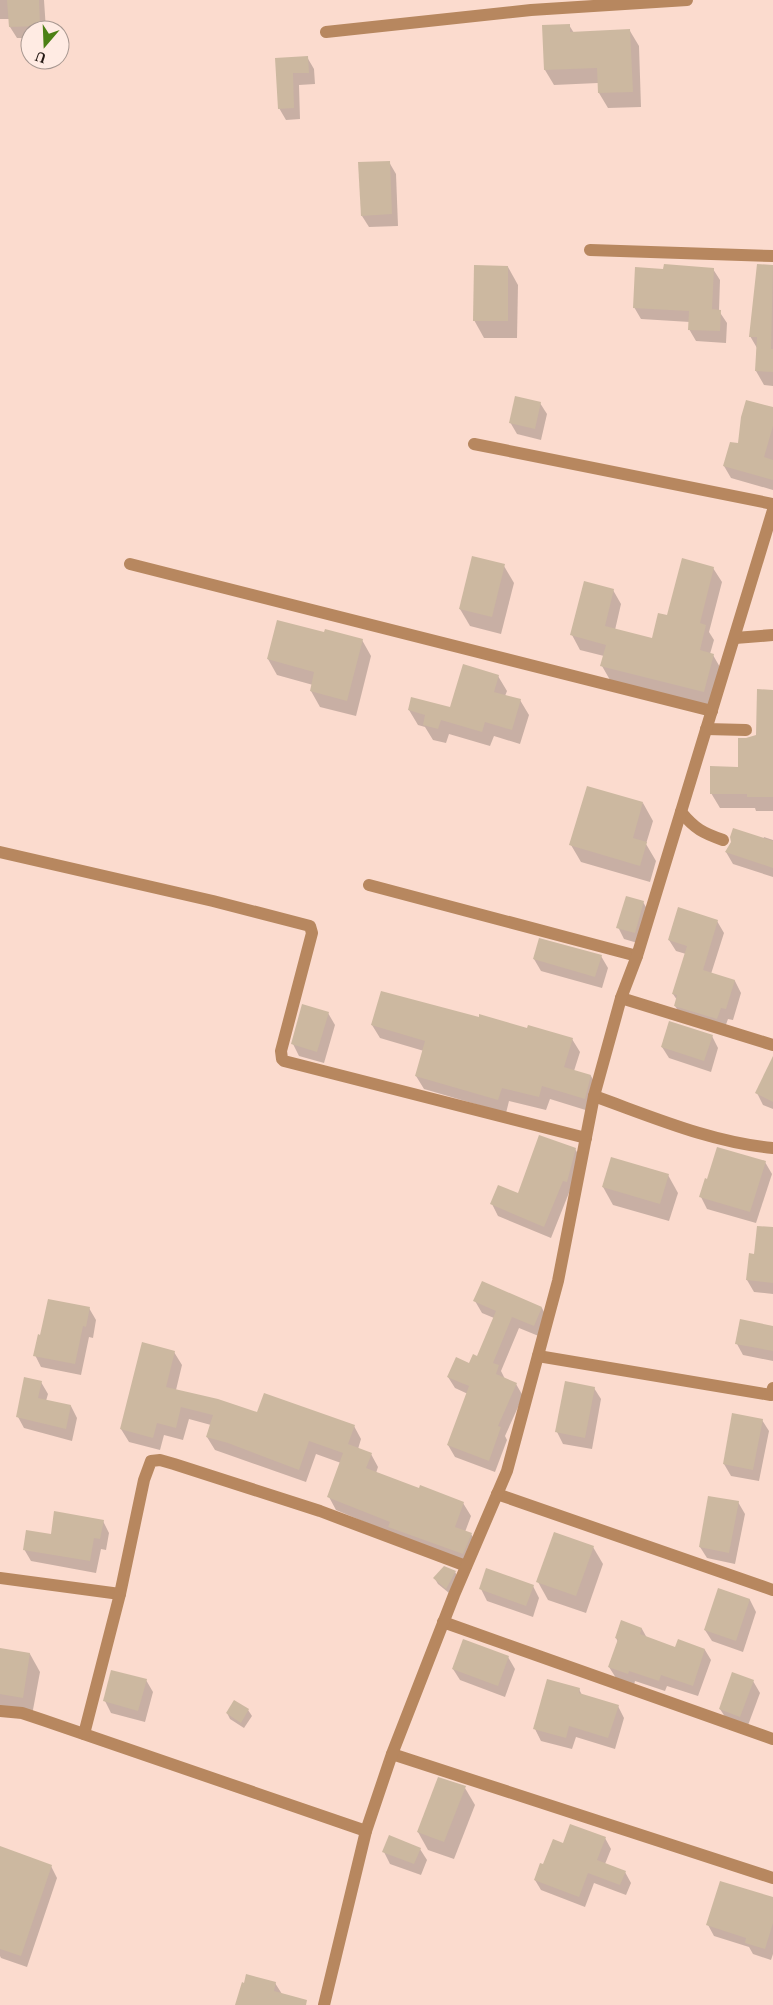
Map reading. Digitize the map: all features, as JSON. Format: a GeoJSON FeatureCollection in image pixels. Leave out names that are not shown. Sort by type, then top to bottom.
{"type":"FeatureCollection","features":[{"type":"Feature","properties":{"kind":"street"},"geometry":{"type":"LineString","coordinates":[[326,32],[530,5],[687,0]]}},
{"type":"Feature","properties":{"kind":"street"},"geometry":{"type":"LineString","coordinates":[[590,250],[773,256]]}},
{"type":"Feature","properties":{"kind":"street"},"geometry":{"type":"LineString","coordinates":[[474,444],[773,504]]}},
{"type":"Feature","properties":{"kind":"street"},"geometry":{"type":"LineString","coordinates":[[324,2005],[366,1831],[392,1754],[466,1566],[507,1471],[558,1281],[594,1096],[621,998],[637,956],[773,510]]}},
{"type":"Feature","properties":{"kind":"street"},"geometry":{"type":"LineString","coordinates":[[130,564],[712,711]]}},
{"type":"Feature","properties":{"kind":"street"},"geometry":{"type":"LineString","coordinates":[[734,638],[773,635]]}},
{"type":"Feature","properties":{"kind":"street"},"geometry":{"type":"LineString","coordinates":[[706,729],[746,730]]}},
{"type":"Feature","properties":{"kind":"street"},"geometry":{"type":"LineString","coordinates":[[681,812],[700,832],[723,840]]}},
{"type":"Feature","properties":{"kind":"street"},"geometry":{"type":"LineString","coordinates":[[0,852],[213,901],[310,926],[312,934],[281,1051],[284,1061],[586,1138]]}},
{"type":"Feature","properties":{"kind":"street"},"geometry":{"type":"LineString","coordinates":[[369,885],[637,956]]}},
{"type":"Feature","properties":{"kind":"street"},"geometry":{"type":"LineString","coordinates":[[621,998],[773,1045]]}},
{"type":"Feature","properties":{"kind":"street"},"geometry":{"type":"LineString","coordinates":[[594,1096],[728,1142],[773,1148]]}},
{"type":"Feature","properties":{"kind":"street"},"geometry":{"type":"LineString","coordinates":[[538,1356],[772,1393]]}},
{"type":"Feature","properties":{"kind":"street"},"geometry":{"type":"LineString","coordinates":[[84,1734],[120,1594],[144,1480],[152,1461],[174,1464],[320,1511],[466,1566]]}},
{"type":"Feature","properties":{"kind":"street"},"geometry":{"type":"LineString","coordinates":[[497,1494],[773,1590]]}},
{"type":"Feature","properties":{"kind":"street"},"geometry":{"type":"LineString","coordinates":[[0,1578],[120,1594]]}},
{"type":"Feature","properties":{"kind":"street"},"geometry":{"type":"LineString","coordinates":[[444,1622],[773,1739]]}},
{"type":"Feature","properties":{"kind":"street"},"geometry":{"type":"LineString","coordinates":[[0,1711],[22,1713],[366,1831]]}},
{"type":"Feature","properties":{"kind":"street"},"geometry":{"type":"LineString","coordinates":[[392,1754],[773,1878]]}},
{"type":"Feature","properties":{"kind":"building"},"geometry":{"type":"Polygon","coordinates":[[[7,0],[39,0],[40,20],[20,20],[20,27],[9,27],[7,0]]]}},
{"type":"Feature","properties":{"kind":"building"},"geometry":{"type":"Polygon","coordinates":[[[570,24],[570,32],[630,29],[633,92],[598,93],[597,68],[544,70],[542,25],[570,24]]]}},
{"type":"Feature","properties":{"kind":"building"},"geometry":{"type":"Polygon","coordinates":[[[308,56],[309,73],[293,73],[294,108],[278,109],[275,58],[308,56]]]}},
{"type":"Feature","properties":{"kind":"building"},"geometry":{"type":"Polygon","coordinates":[[[390,161],[392,214],[361,216],[358,162],[390,161]]]}},
{"type":"Feature","properties":{"kind":"building"},"geometry":{"type":"Polygon","coordinates":[[[664,264],[714,268],[712,309],[721,310],[720,331],[688,330],[689,311],[633,308],[635,267],[663,269],[664,264]]]}},
{"type":"Feature","properties":{"kind":"building"},"geometry":{"type":"Polygon","coordinates":[[[757,264],[773,265],[771,349],[773,349],[773,372],[755,371],[757,337],[749,337],[757,264]]]}},
{"type":"Feature","properties":{"kind":"building"},"geometry":{"type":"Polygon","coordinates":[[[474,265],[508,266],[508,321],[473,321],[474,265]]]}},
{"type":"Feature","properties":{"kind":"building"},"geometry":{"type":"Polygon","coordinates":[[[515,396],[541,402],[535,429],[509,423],[515,396]]]}},
{"type":"Feature","properties":{"kind":"building"},"geometry":{"type":"Polygon","coordinates":[[[746,400],[773,407],[773,426],[764,457],[773,460],[773,480],[723,466],[730,442],[738,443],[741,417],[746,400]]]}},
{"type":"Feature","properties":{"kind":"building"},"geometry":{"type":"Polygon","coordinates":[[[472,556],[505,564],[492,617],[459,609],[472,556]]]}},
{"type":"Feature","properties":{"kind":"building"},"geometry":{"type":"Polygon","coordinates":[[[682,558],[714,567],[700,623],[706,625],[700,650],[714,654],[704,692],[600,666],[606,645],[570,635],[584,581],[614,589],[605,626],[652,638],[658,613],[667,615],[682,558]]]}},
{"type":"Feature","properties":{"kind":"building"},"geometry":{"type":"Polygon","coordinates":[[[277,620],[324,632],[325,629],[363,639],[347,701],[310,691],[314,672],[267,659],[277,620]]]}},
{"type":"Feature","properties":{"kind":"building"},"geometry":{"type":"Polygon","coordinates":[[[463,664],[499,675],[494,692],[521,699],[512,730],[485,722],[482,732],[441,720],[438,729],[423,725],[425,715],[408,710],[411,697],[450,707],[463,664]]]}},
{"type":"Feature","properties":{"kind":"building"},"geometry":{"type":"Polygon","coordinates":[[[757,689],[773,690],[773,797],[747,797],[747,794],[710,794],[710,766],[738,767],[738,738],[756,735],[757,689]]]}},
{"type":"Feature","properties":{"kind":"building"},"geometry":{"type":"Polygon","coordinates":[[[587,786],[643,802],[633,838],[647,842],[640,866],[569,845],[587,786]]]}},
{"type":"Feature","properties":{"kind":"building"},"geometry":{"type":"Polygon","coordinates":[[[733,828],[773,841],[773,868],[725,852],[731,842],[730,837],[733,828]]]}},
{"type":"Feature","properties":{"kind":"building"},"geometry":{"type":"Polygon","coordinates":[[[626,896],[644,901],[635,933],[616,928],[626,896]]]}},
{"type":"Feature","properties":{"kind":"building"},"geometry":{"type":"Polygon","coordinates":[[[678,907],[718,920],[703,970],[735,980],[726,1009],[721,1008],[717,1019],[674,1006],[677,995],[672,994],[687,946],[668,940],[678,907]]]}},
{"type":"Feature","properties":{"kind":"building"},"geometry":{"type":"Polygon","coordinates":[[[539,938],[602,955],[595,977],[533,959],[539,938]]]}},
{"type":"Feature","properties":{"kind":"building"},"geometry":{"type":"Polygon","coordinates":[[[381,991],[479,1017],[479,1014],[527,1028],[528,1025],[573,1038],[564,1067],[591,1075],[585,1099],[542,1086],[539,1097],[502,1088],[498,1100],[415,1076],[425,1041],[371,1025],[381,991]]]}},
{"type":"Feature","properties":{"kind":"building"},"geometry":{"type":"Polygon","coordinates":[[[302,1004],[329,1012],[317,1052],[291,1044],[302,1004]]]}},
{"type":"Feature","properties":{"kind":"building"},"geometry":{"type":"Polygon","coordinates":[[[669,1021],[713,1035],[704,1061],[661,1047],[669,1021]]]}},
{"type":"Feature","properties":{"kind":"building"},"geometry":{"type":"Polygon","coordinates":[[[773,1056],[773,1102],[755,1093],[773,1056]]]}},
{"type":"Feature","properties":{"kind":"building"},"geometry":{"type":"Polygon","coordinates":[[[539,1135],[576,1148],[567,1182],[563,1181],[544,1227],[490,1204],[498,1185],[518,1193],[539,1135]]]}},
{"type":"Feature","properties":{"kind":"building"},"geometry":{"type":"Polygon","coordinates":[[[717,1147],[766,1161],[750,1212],[699,1197],[717,1147]]]}},
{"type":"Feature","properties":{"kind":"building"},"geometry":{"type":"Polygon","coordinates":[[[611,1157],[669,1174],[660,1204],[602,1187],[611,1157]]]}},
{"type":"Feature","properties":{"kind":"building"},"geometry":{"type":"Polygon","coordinates":[[[757,1226],[773,1227],[773,1283],[746,1280],[749,1253],[754,1254],[757,1226]]]}},
{"type":"Feature","properties":{"kind":"building"},"geometry":{"type":"Polygon","coordinates":[[[482,1281],[542,1307],[534,1326],[512,1317],[493,1363],[499,1365],[496,1374],[517,1383],[498,1426],[501,1427],[489,1461],[447,1445],[469,1386],[447,1377],[456,1357],[469,1363],[473,1354],[477,1356],[496,1311],[473,1301],[482,1281]]]}},
{"type":"Feature","properties":{"kind":"building"},"geometry":{"type":"Polygon","coordinates":[[[48,1299],[90,1307],[86,1327],[83,1326],[75,1364],[33,1356],[48,1299]]]}},
{"type":"Feature","properties":{"kind":"building"},"geometry":{"type":"Polygon","coordinates":[[[740,1319],[773,1326],[773,1351],[735,1344],[740,1319]]]}},
{"type":"Feature","properties":{"kind":"building"},"geometry":{"type":"Polygon","coordinates":[[[142,1342],[175,1351],[166,1387],[218,1399],[257,1412],[264,1393],[355,1425],[348,1444],[372,1453],[366,1468],[419,1488],[420,1485],[464,1502],[455,1527],[472,1533],[463,1554],[388,1527],[390,1522],[327,1497],[343,1453],[309,1441],[299,1470],[228,1443],[206,1437],[213,1415],[181,1407],[176,1428],[157,1423],[153,1438],[120,1429],[142,1342]]]}},
{"type":"Feature","properties":{"kind":"building"},"geometry":{"type":"Polygon","coordinates":[[[24,1377],[42,1381],[38,1398],[71,1405],[66,1429],[16,1417],[24,1377]]]}},
{"type":"Feature","properties":{"kind":"building"},"geometry":{"type":"Polygon","coordinates":[[[565,1381],[595,1387],[585,1438],[555,1432],[565,1381]]]}},
{"type":"Feature","properties":{"kind":"building"},"geometry":{"type":"Polygon","coordinates":[[[732,1413],[763,1419],[753,1470],[723,1464],[732,1413]]]}},
{"type":"Feature","properties":{"kind":"building"},"geometry":{"type":"Polygon","coordinates":[[[708,1496],[739,1501],[729,1553],[699,1547],[708,1496]]]}},
{"type":"Feature","properties":{"kind":"building"},"geometry":{"type":"Polygon","coordinates":[[[54,1511],[104,1520],[100,1539],[94,1538],[90,1561],[23,1550],[26,1530],[51,1534],[54,1511]]]}},
{"type":"Feature","properties":{"kind":"building"},"geometry":{"type":"Polygon","coordinates":[[[554,1532],[594,1546],[576,1596],[536,1582],[554,1532]]]}},
{"type":"Feature","properties":{"kind":"building"},"geometry":{"type":"Polygon","coordinates":[[[444,1566],[456,1571],[446,1589],[433,1578],[444,1566]]]}},
{"type":"Feature","properties":{"kind":"building"},"geometry":{"type":"Polygon","coordinates":[[[486,1568],[534,1585],[526,1606],[479,1589],[486,1568]]]}},
{"type":"Feature","properties":{"kind":"building"},"geometry":{"type":"Polygon","coordinates":[[[718,1588],[750,1599],[736,1641],[704,1630],[718,1588]]]}},
{"type":"Feature","properties":{"kind":"building"},"geometry":{"type":"Polygon","coordinates":[[[621,1620],[642,1628],[640,1634],[675,1647],[678,1639],[705,1649],[693,1686],[661,1675],[659,1681],[629,1671],[628,1674],[608,1667],[618,1639],[615,1638],[621,1620]]]}},
{"type":"Feature","properties":{"kind":"building"},"geometry":{"type":"Polygon","coordinates":[[[463,1639],[509,1656],[498,1686],[452,1669],[463,1639]]]}},
{"type":"Feature","properties":{"kind":"building"},"geometry":{"type":"Polygon","coordinates":[[[0,1648],[30,1653],[23,1698],[0,1694],[0,1648]]]}},
{"type":"Feature","properties":{"kind":"building"},"geometry":{"type":"Polygon","coordinates":[[[111,1670],[147,1679],[138,1711],[103,1701],[111,1670]]]}},
{"type":"Feature","properties":{"kind":"building"},"geometry":{"type":"Polygon","coordinates":[[[732,1672],[754,1680],[740,1717],[719,1709],[732,1672]]]}},
{"type":"Feature","properties":{"kind":"building"},"geometry":{"type":"Polygon","coordinates":[[[547,1679],[580,1688],[579,1693],[619,1705],[608,1738],[569,1726],[566,1738],[533,1729],[547,1679]]]}},
{"type":"Feature","properties":{"kind":"building"},"geometry":{"type":"Polygon","coordinates":[[[234,1700],[249,1709],[241,1723],[226,1713],[234,1700]]]}},
{"type":"Feature","properties":{"kind":"building"},"geometry":{"type":"Polygon","coordinates":[[[438,1777],[466,1786],[444,1842],[417,1832],[438,1777]]]}},
{"type":"Feature","properties":{"kind":"building"},"geometry":{"type":"Polygon","coordinates":[[[570,1824],[606,1837],[597,1860],[626,1871],[620,1885],[588,1873],[579,1897],[534,1880],[540,1863],[543,1864],[553,1839],[563,1843],[570,1824]]]}},
{"type":"Feature","properties":{"kind":"building"},"geometry":{"type":"Polygon","coordinates":[[[389,1835],[421,1848],[414,1864],[382,1852],[389,1835]]]}},
{"type":"Feature","properties":{"kind":"building"},"geometry":{"type":"Polygon","coordinates":[[[0,1846],[52,1865],[21,1956],[0,1949],[0,1846]]]}},
{"type":"Feature","properties":{"kind":"building"},"geometry":{"type":"Polygon","coordinates":[[[720,1881],[773,1897],[773,1923],[765,1949],[745,1943],[746,1938],[706,1925],[720,1881]]]}},
{"type":"Feature","properties":{"kind":"building"},"geometry":{"type":"Polygon","coordinates":[[[246,1974],[276,1982],[274,1991],[307,2000],[306,2005],[235,2005],[246,1974]]]}}]}
